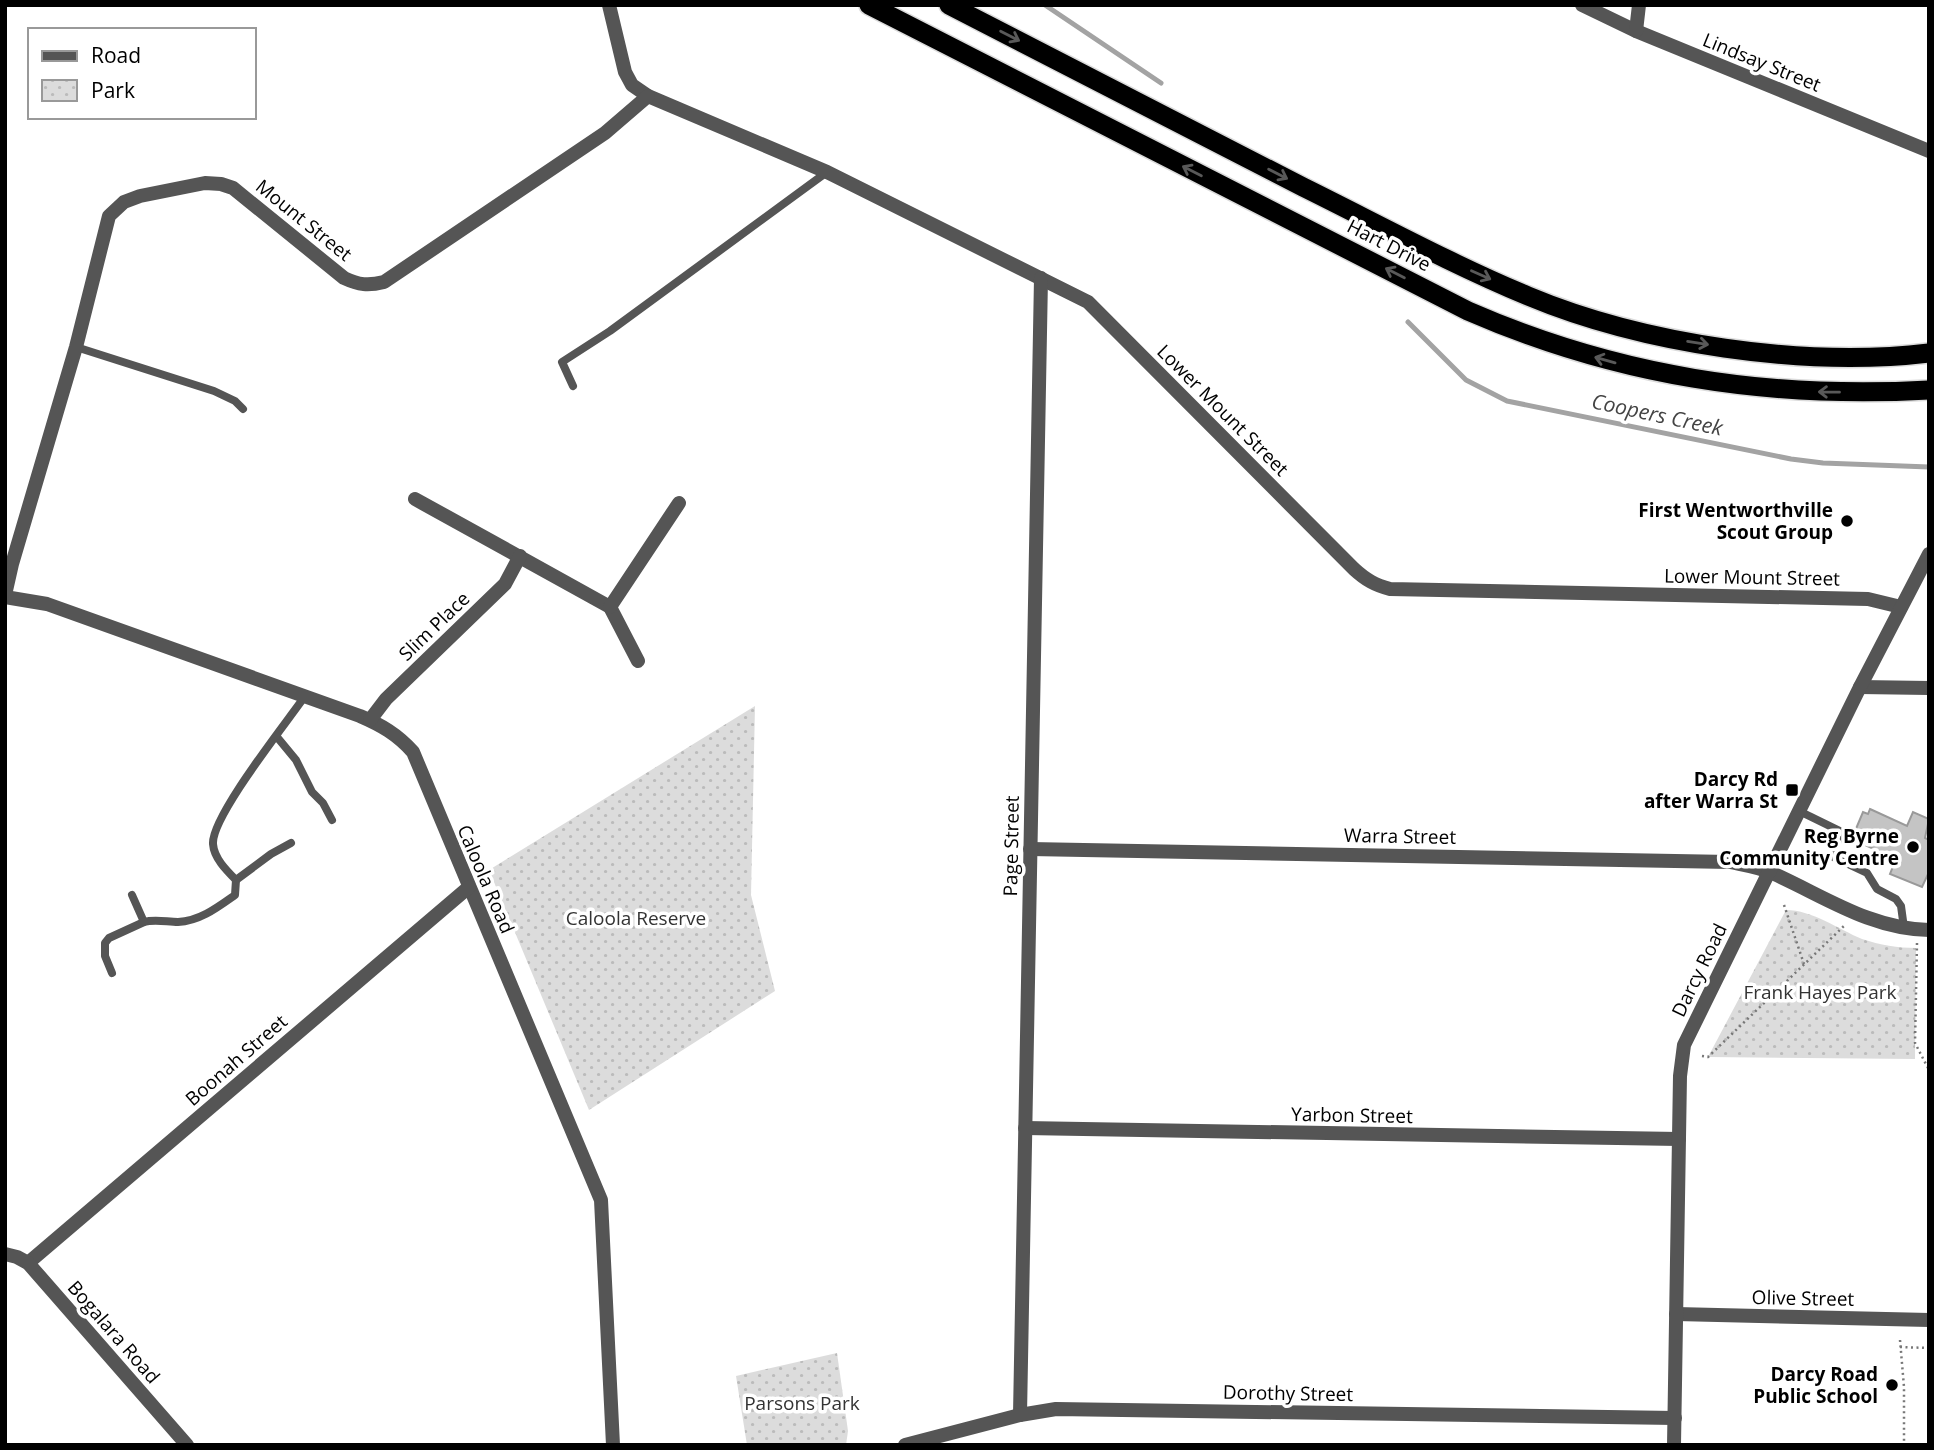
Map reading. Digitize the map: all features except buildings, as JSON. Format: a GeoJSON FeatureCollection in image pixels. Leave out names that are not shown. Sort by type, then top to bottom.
{"type":"FeatureCollection","features":[{"type":"Feature","properties":{"kind":"highway","name":"Hart Drive"},"geometry":{"type":"LineString","coordinates":[[869,5],[1468,311],[1534,338],[1621,364],[1761,389],[1825,392],[1929,390]]}},
{"type":"Feature","properties":{"kind":"highway","name":"Hart Drive"},"geometry":{"type":"LineString","coordinates":[[949,5],[1451,261],[1559,307],[1669,338],[1743,350],[1830,357],[1929,353]]}},
{"type":"Feature","properties":{"kind":"street","name":"Lower Mount Street"},"geometry":{"type":"LineString","coordinates":[[609,5],[625,72],[632,85],[648,96],[827,172],[1088,302],[1354,569],[1378,586],[1390,589],[1868,598],[1901,607]]}},
{"type":"Feature","properties":{"kind":"street","name":"Lindsay Street"},"geometry":{"type":"LineString","coordinates":[[1582,5],[1636,31],[1929,151]]}},
{"type":"Feature","properties":{"kind":"street"},"geometry":{"type":"LineString","coordinates":[[1636,31],[1639,5]]}},
{"type":"Feature","properties":{"kind":"street","name":"Mount Street"},"geometry":{"type":"LineString","coordinates":[[5,596],[76,347],[109,216],[124,202],[140,196],[205,183],[233,188],[344,278],[371,286],[384,282],[605,133],[648,96]]}},
{"type":"Feature","properties":{"kind":"street","name":"Page Street"},"geometry":{"type":"LineString","coordinates":[[1020,1415],[1041,278]]}},
{"type":"Feature","properties":{"kind":"street"},"geometry":{"type":"LineString","coordinates":[[415,499],[610,607],[638,661]]}},
{"type":"Feature","properties":{"kind":"street"},"geometry":{"type":"LineString","coordinates":[[610,607],[679,503]]}},
{"type":"Feature","properties":{"kind":"street","name":"Darcy Road"},"geometry":{"type":"LineString","coordinates":[[1674,1445],[1680,1076],[1684,1045],[1860,687],[1929,554]]}},
{"type":"Feature","properties":{"kind":"street","name":"Slim Place"},"geometry":{"type":"LineString","coordinates":[[370,720],[386,699],[505,584],[520,556]]}},
{"type":"Feature","properties":{"kind":"street","name":"Caloola Road"},"geometry":{"type":"LineString","coordinates":[[5,596],[47,604],[370,720],[386,727],[413,752],[601,1200],[613,1445]]}},
{"type":"Feature","properties":{"kind":"street"},"geometry":{"type":"LineString","coordinates":[[1860,687],[1929,688]]}},
{"type":"Feature","properties":{"kind":"street","name":"Warra Street"},"geometry":{"type":"LineString","coordinates":[[1030,849],[1730,862],[1769,872],[1855,915],[1917,929]]}},
{"type":"Feature","properties":{"kind":"street","name":"Boonah Street"},"geometry":{"type":"LineString","coordinates":[[28,1263],[469,887]]}},
{"type":"Feature","properties":{"kind":"street","name":"Yarbon Street"},"geometry":{"type":"LineString","coordinates":[[1025,1128],[1679,1139]]}},
{"type":"Feature","properties":{"kind":"street","name":"Bogalara Road"},"geometry":{"type":"LineString","coordinates":[[5,1254],[28,1263],[187,1445]]}},
{"type":"Feature","properties":{"kind":"street","name":"Olive Street"},"geometry":{"type":"LineString","coordinates":[[1676,1314],[1929,1320]]}},
{"type":"Feature","properties":{"kind":"street","name":"Dorothy Street"},"geometry":{"type":"LineString","coordinates":[[905,1445],[1020,1415],[1056,1409],[1675,1418]]}},
{"type":"Feature","properties":{"kind":"lane"},"geometry":{"type":"LineString","coordinates":[[573,386],[562,362],[610,331],[827,172]]}},
{"type":"Feature","properties":{"kind":"lane"},"geometry":{"type":"LineString","coordinates":[[76,347],[214,391],[235,401],[243,410]]}},
{"type":"Feature","properties":{"kind":"lane"},"geometry":{"type":"LineString","coordinates":[[112,973],[105,956],[105,943],[109,938],[151,920],[182,922],[209,914],[235,895],[236,880],[215,855],[213,841],[216,830],[227,808],[305,696]]}},
{"type":"Feature","properties":{"kind":"lane"},"geometry":{"type":"LineString","coordinates":[[277,737],[296,760],[312,792],[323,803],[332,820]]}},
{"type":"Feature","properties":{"kind":"lane"},"geometry":{"type":"LineString","coordinates":[[1799,811],[1842,832],[1831,856],[1867,873],[1878,889],[1896,899],[1917,929]]}},
{"type":"Feature","properties":{"kind":"lane"},"geometry":{"type":"LineString","coordinates":[[236,880],[271,854],[292,843]]}},
{"type":"Feature","properties":{"kind":"lane"},"geometry":{"type":"LineString","coordinates":[[132,895],[144,922]]}},
{"type":"Feature","properties":{"kind":"path"},"geometry":{"type":"LineString","coordinates":[[1784,905],[1804,964]]}},
{"type":"Feature","properties":{"kind":"path"},"geometry":{"type":"LineString","coordinates":[[1702,1056],[1708,1056],[1844,925]]}},
{"type":"Feature","properties":{"kind":"path"},"geometry":{"type":"LineString","coordinates":[[1917,929],[1914,1043],[1929,1070]]}},
{"type":"Feature","properties":{"kind":"path"},"geometry":{"type":"LineString","coordinates":[[1900,1340],[1904,1387],[1904,1445]]}},
{"type":"Feature","properties":{"kind":"path"},"geometry":{"type":"LineString","coordinates":[[1900,1347],[1929,1348]]}},
{"type":"Feature","properties":{"kind":"green space","name":"Caloola Reserve"},"geometry":{"type":"Polygon","coordinates":[[[755,706],[751,895],[775,991],[589,1110],[489,870],[755,706]]]}},
{"type":"Feature","properties":{"kind":"green space","name":"Frank Hayes Park"},"geometry":{"type":"Polygon","coordinates":[[[1786,910],[1805,913],[1869,941],[1916,948],[1915,1059],[1708,1057],[1786,910]]]}},
{"type":"Feature","properties":{"kind":"green space","name":"Parsons Park"},"geometry":{"type":"Polygon","coordinates":[[[837,1353],[848,1431],[846,1445],[747,1445],[736,1376],[837,1353]]]}},
{"type":"Feature","properties":{"kind":"waterway","name":"Coopers Creek"},"geometry":{"type":"LineString","coordinates":[[1045,5],[1161,83]]}},
{"type":"Feature","properties":{"kind":"waterway","name":"Coopers Creek"},"geometry":{"type":"LineString","coordinates":[[1408,322],[1466,380],[1507,401],[1791,459],[1823,463],[1929,467]]}},
{"type":"Feature","properties":{"kind":"place","name":"First Wentworthville Scout Group"},"geometry":{"type":"Point","coordinates":[1847,521]}},
{"type":"Feature","properties":{"kind":"place","name":"Darcy Rd after Warra St"},"geometry":{"type":"Point","coordinates":[1792,790]}},
{"type":"Feature","properties":{"kind":"place","name":"Reg Byrne Community Centre"},"geometry":{"type":"Point","coordinates":[1913,847]}},
{"type":"Feature","properties":{"kind":"place","name":"Darcy Road Public School"},"geometry":{"type":"Point","coordinates":[1892,1385]}}]}
